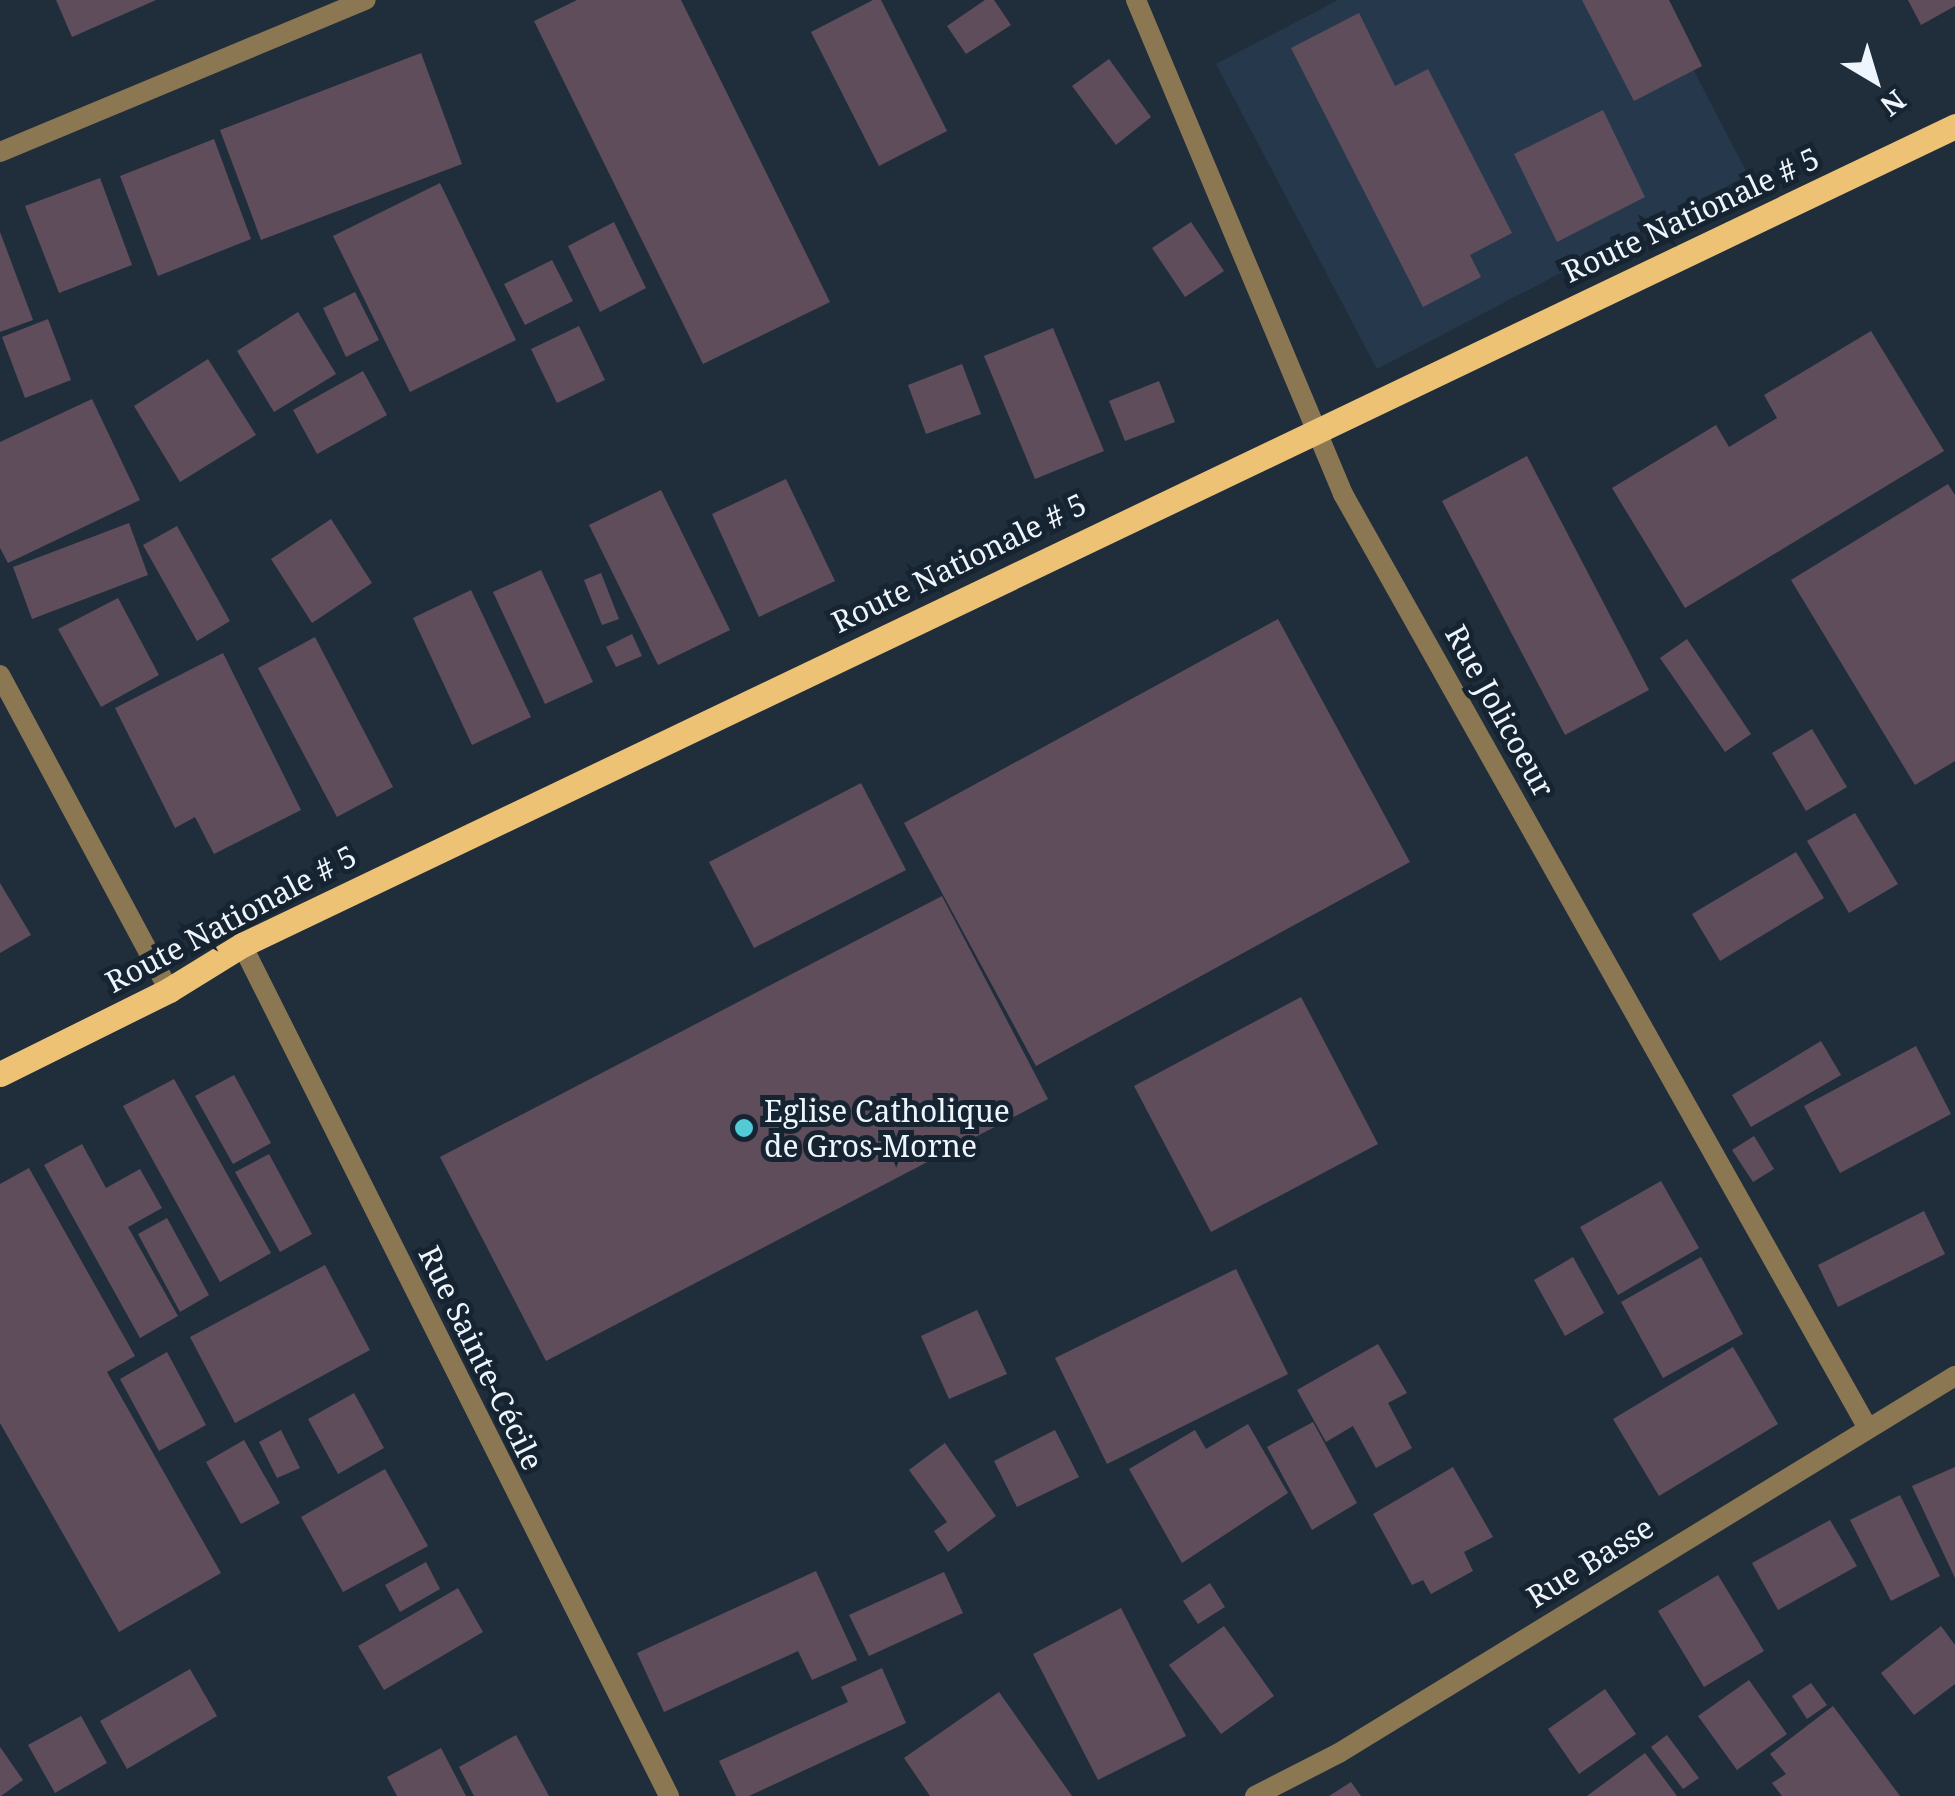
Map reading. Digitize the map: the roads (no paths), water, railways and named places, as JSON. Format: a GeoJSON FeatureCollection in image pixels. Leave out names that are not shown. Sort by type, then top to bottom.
{"type":"FeatureCollection","features":[{"type":"Feature","properties":{"kind":"main road","name":"Route Nationale # 5"},"geometry":{"type":"LineString","coordinates":[[0,1074],[169,990],[242,945],[1318,426],[1955,126]]}},
{"type":"Feature","properties":{"kind":"street"},"geometry":{"type":"LineString","coordinates":[[0,152],[366,0]]}},
{"type":"Feature","properties":{"kind":"street","name":"Rue Jolicoeur"},"geometry":{"type":"LineString","coordinates":[[1136,0],[1318,426],[1343,494],[1866,1425]]}},
{"type":"Feature","properties":{"kind":"street"},"geometry":{"type":"LineString","coordinates":[[0,675],[169,990]]}},
{"type":"Feature","properties":{"kind":"street","name":"Rue Sainte-Cécile"},"geometry":{"type":"LineString","coordinates":[[242,945],[669,1796]]}},
{"type":"Feature","properties":{"kind":"street","name":"Rue Basse"},"geometry":{"type":"LineString","coordinates":[[1255,1796],[1339,1753],[1866,1425],[1955,1376]]}},
{"type":"Feature","properties":{"kind":"place","name":"Eglise Catholique de Gros-Morne"},"geometry":{"type":"Point","coordinates":[744,1128]}}]}
